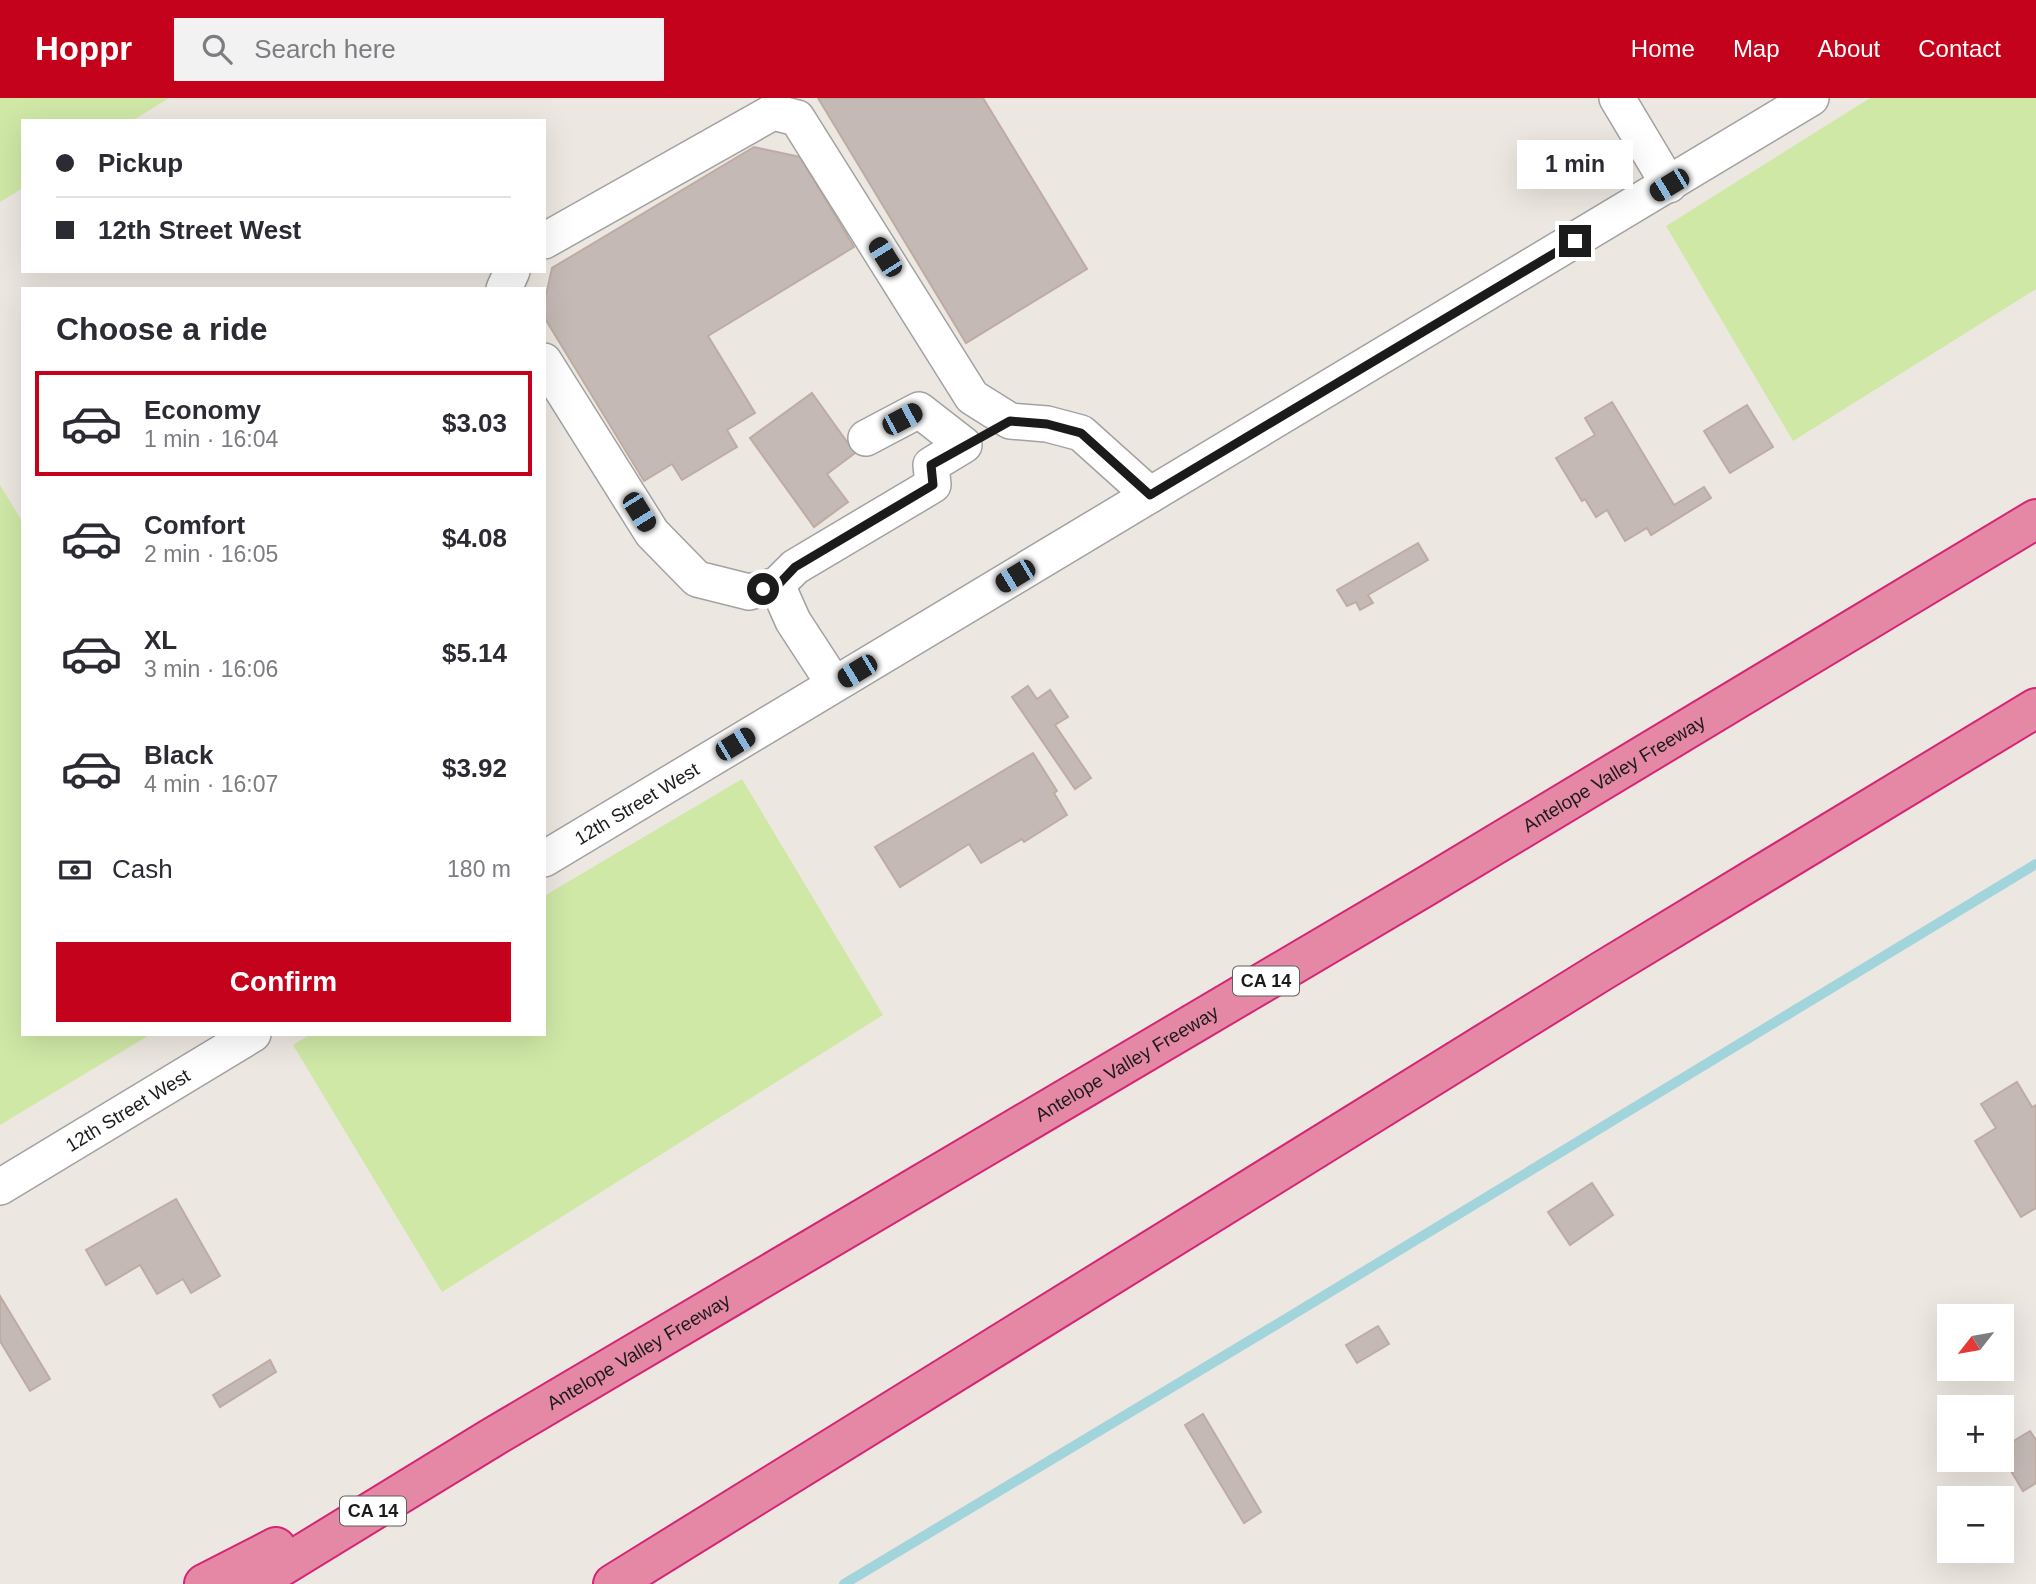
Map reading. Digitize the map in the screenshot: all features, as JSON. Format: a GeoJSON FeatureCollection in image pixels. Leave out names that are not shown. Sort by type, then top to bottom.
{"type":"FeatureCollection","features":[{"type":"Feature","properties":{"kind":"highway","name":"Antelope Valley Freeway"},"geometry":{"type":"LineString","coordinates":[[253,1584],[493,1437],[1423,888],[2036,519]]}},
{"type":"Feature","properties":{"kind":"highway"},"geometry":{"type":"LineString","coordinates":[[613,1584],[1602,971],[2036,708]]}},
{"type":"Feature","properties":{"kind":"highway"},"geometry":{"type":"LineString","coordinates":[[204,1584],[493,1437]]}},
{"type":"Feature","properties":{"kind":"street"},"geometry":{"type":"LineString","coordinates":[[1617,98],[1669,185]]}},
{"type":"Feature","properties":{"kind":"street","name":"12th Street West"},"geometry":{"type":"LineString","coordinates":[[546,858],[1811,98]]}},
{"type":"Feature","properties":{"kind":"street"},"geometry":{"type":"LineString","coordinates":[[546,240],[773,112],[797,118],[972,397],[1010,421],[1047,424],[1081,433],[1150,495]]}},
{"type":"Feature","properties":{"kind":"street"},"geometry":{"type":"LineString","coordinates":[[546,364],[652,533],[697,579],[750,592],[777,586],[795,567],[933,485],[931,465],[1010,421]]}},
{"type":"Feature","properties":{"kind":"street"},"geometry":{"type":"LineString","coordinates":[[866,438],[919,410],[964,445],[960,448]]}},
{"type":"Feature","properties":{"kind":"street"},"geometry":{"type":"LineString","coordinates":[[777,586],[793,621],[834,684]]}},
{"type":"Feature","properties":{"kind":"street","name":"12th Street West"},"geometry":{"type":"LineString","coordinates":[[0,1187],[250,1036]]}},
{"type":"Feature","properties":{"kind":"green space"},"geometry":{"type":"Polygon","coordinates":[[[0,98],[169,98],[135,119],[21,119],[21,189],[0,202],[0,98]]]}},
{"type":"Feature","properties":{"kind":"green space"},"geometry":{"type":"Polygon","coordinates":[[[1870,98],[2036,98],[2036,289],[1793,441],[1666,226],[1870,98]]]}},
{"type":"Feature","properties":{"kind":"green space"},"geometry":{"type":"Polygon","coordinates":[[[0,485],[21,520],[21,1036],[148,1036],[0,1125],[0,485]]]}},
{"type":"Feature","properties":{"kind":"green space"},"geometry":{"type":"Polygon","coordinates":[[[742,779],[883,1015],[442,1292],[293,1045],[308,1036],[546,1036],[546,895],[742,779]]]}},
{"type":"Feature","properties":{"kind":"building"},"geometry":{"type":"Polygon","coordinates":[[[818,98],[983,98],[1087,269],[966,343],[818,98]]]}},
{"type":"Feature","properties":{"kind":"building"},"geometry":{"type":"Polygon","coordinates":[[[754,147],[800,157],[854,247],[708,336],[755,413],[727,430],[737,447],[682,480],[672,464],[644,481],[546,320],[546,295],[552,268],[754,147]]]}},
{"type":"Feature","properties":{"kind":"building"},"geometry":{"type":"Polygon","coordinates":[[[812,393],[855,453],[827,474],[848,502],[814,527],[750,438],[812,393]]]}},
{"type":"Feature","properties":{"kind":"building"},"geometry":{"type":"Polygon","coordinates":[[[1612,402],[1674,505],[1704,487],[1711,498],[1651,535],[1647,528],[1625,541],[1607,510],[1596,517],[1585,499],[1582,501],[1556,458],[1595,435],[1585,418],[1612,402]]]}},
{"type":"Feature","properties":{"kind":"building"},"geometry":{"type":"Polygon","coordinates":[[[1747,405],[1773,447],[1730,473],[1704,431],[1747,405]]]}},
{"type":"Feature","properties":{"kind":"building"},"geometry":{"type":"Polygon","coordinates":[[[1418,543],[1428,560],[1368,595],[1373,603],[1360,610],[1356,602],[1347,606],[1337,590],[1418,543]]]}},
{"type":"Feature","properties":{"kind":"building"},"geometry":{"type":"Polygon","coordinates":[[[1028,686],[1037,699],[1050,690],[1068,717],[1055,725],[1091,778],[1075,789],[1012,697],[1028,686]]]}},
{"type":"Feature","properties":{"kind":"building"},"geometry":{"type":"Polygon","coordinates":[[[1033,753],[1057,791],[1054,793],[1067,815],[1024,842],[1022,839],[981,863],[969,844],[900,887],[875,847],[1033,753]]]}},
{"type":"Feature","properties":{"kind":"building"},"geometry":{"type":"Polygon","coordinates":[[[2017,1082],[2032,1107],[2036,1105],[2036,1208],[2021,1217],[1975,1141],[1996,1128],[1981,1104],[2017,1082]]]}},
{"type":"Feature","properties":{"kind":"building"},"geometry":{"type":"Polygon","coordinates":[[[1592,1183],[1613,1215],[1570,1245],[1548,1212],[1592,1183]]]}},
{"type":"Feature","properties":{"kind":"building"},"geometry":{"type":"Polygon","coordinates":[[[176,1199],[220,1276],[191,1293],[183,1279],[157,1294],[140,1265],[106,1285],[86,1250],[176,1199]]]}},
{"type":"Feature","properties":{"kind":"building"},"geometry":{"type":"Polygon","coordinates":[[[0,1296],[50,1379],[30,1391],[0,1341],[0,1296]]]}},
{"type":"Feature","properties":{"kind":"building"},"geometry":{"type":"Polygon","coordinates":[[[1378,1326],[1389,1344],[1357,1363],[1346,1345],[1378,1326]]]}},
{"type":"Feature","properties":{"kind":"building"},"geometry":{"type":"Polygon","coordinates":[[[270,1360],[276,1372],[220,1407],[213,1395],[270,1360]]]}},
{"type":"Feature","properties":{"kind":"building"},"geometry":{"type":"Polygon","coordinates":[[[1203,1414],[1261,1512],[1244,1523],[1185,1425],[1203,1414]]]}},
{"type":"Feature","properties":{"kind":"building"},"geometry":{"type":"Polygon","coordinates":[[[2030,1431],[2036,1440],[2036,1483],[2023,1491],[2012,1472],[2014,1472],[2014,1441],[2030,1431]]]}},
{"type":"Feature","properties":{"kind":"waterway"},"geometry":{"type":"LineString","coordinates":[[844,1584],[2036,864]]}},
{"type":"Feature","properties":{"kind":"route"},"geometry":{"type":"LineString","coordinates":[[763,589],[777,586],[795,567],[933,485],[931,465],[1010,421],[1047,424],[1081,433],[1150,495],[1575,241]]}}]}
